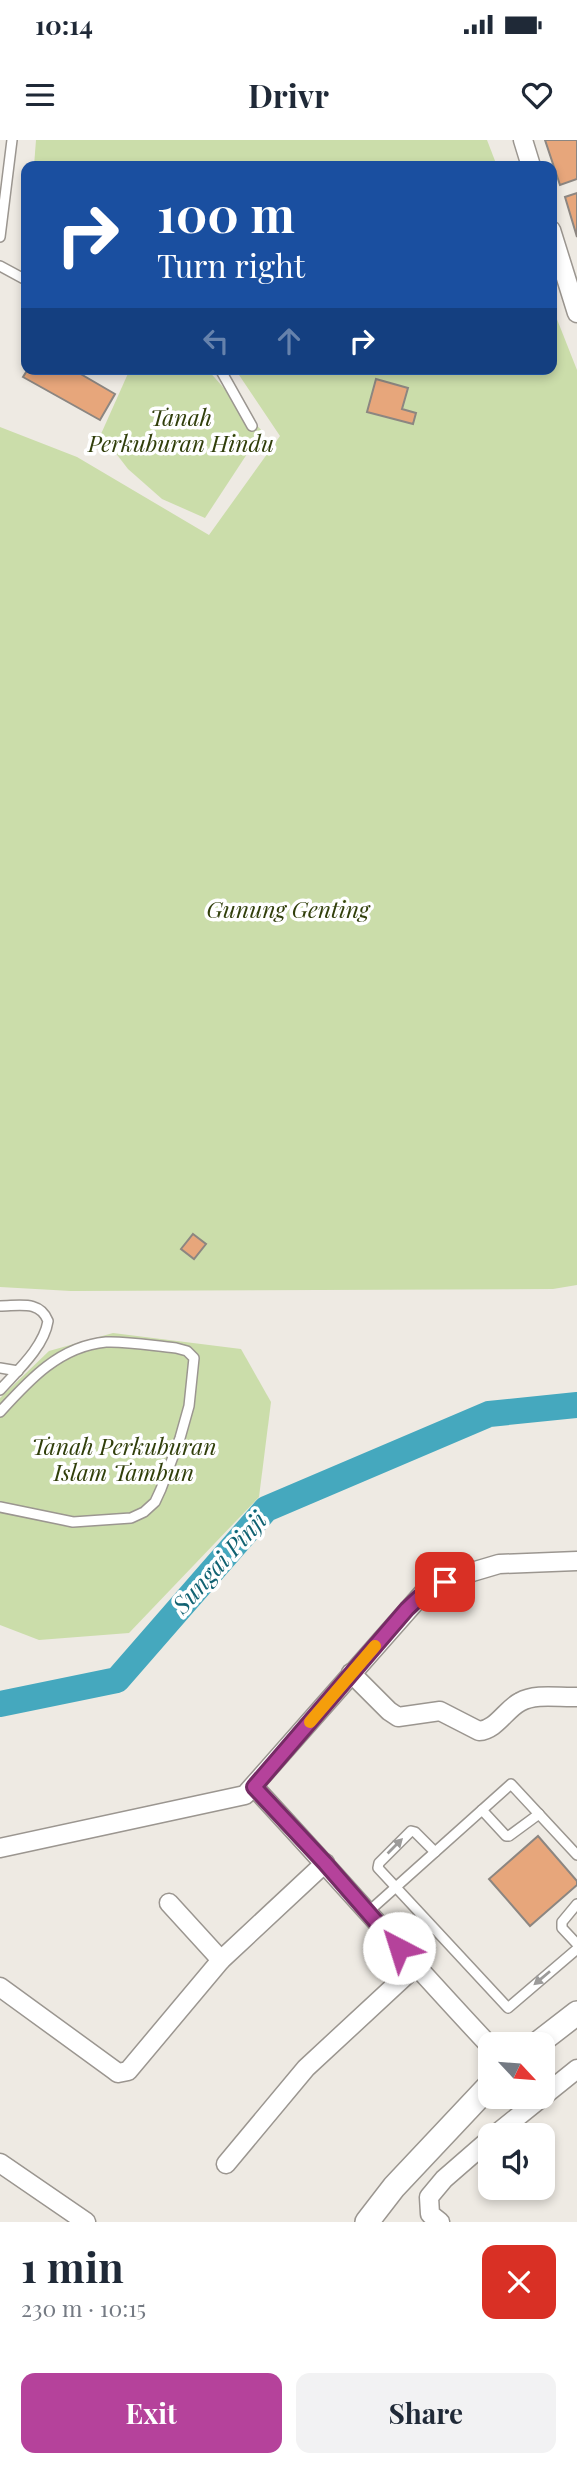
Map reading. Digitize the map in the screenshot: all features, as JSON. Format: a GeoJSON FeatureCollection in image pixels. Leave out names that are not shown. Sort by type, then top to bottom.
{"type":"FeatureCollection","features":[{"type":"Feature","properties":{"kind":"street"},"geometry":{"type":"LineString","coordinates":[[523,140],[529,161]]}},
{"type":"Feature","properties":{"kind":"street"},"geometry":{"type":"LineString","coordinates":[[557,249],[577,313]]}},
{"type":"Feature","properties":{"kind":"street"},"geometry":{"type":"LineString","coordinates":[[0,1847],[245,1795],[425,1592],[499,1564],[577,1561]]}},
{"type":"Feature","properties":{"kind":"street"},"geometry":{"type":"LineString","coordinates":[[351,1673],[398,1717],[440,1711],[479,1731],[489,1728],[529,1698],[577,1698]]}},
{"type":"Feature","properties":{"kind":"street"},"geometry":{"type":"LineString","coordinates":[[254,1787],[478,2033]]}},
{"type":"Feature","properties":{"kind":"street"},"geometry":{"type":"LineString","coordinates":[[0,1987],[114,2070],[123,2073],[131,2068],[221,1960],[325,1863]]}},
{"type":"Feature","properties":{"kind":"street"},"geometry":{"type":"LineString","coordinates":[[169,1903],[221,1960]]}},
{"type":"Feature","properties":{"kind":"street"},"geometry":{"type":"LineString","coordinates":[[226,2164],[306,2068],[415,1967]]}},
{"type":"Feature","properties":{"kind":"street"},"geometry":{"type":"LineString","coordinates":[[552,2032],[577,2013]]}},
{"type":"Feature","properties":{"kind":"street"},"geometry":{"type":"LineString","coordinates":[[510,2123],[577,2069]]}},
{"type":"Feature","properties":{"kind":"street"},"geometry":{"type":"LineString","coordinates":[[368,2222],[394,2186],[478,2098]]}},
{"type":"Feature","properties":{"kind":"street"},"geometry":{"type":"LineString","coordinates":[[440,2222],[430,2214],[429,2197],[444,2179],[478,2149]]}},
{"type":"Feature","properties":{"kind":"street"},"geometry":{"type":"LineString","coordinates":[[0,2163],[86,2222]]}},
{"type":"Feature","properties":{"kind":"lane"},"geometry":{"type":"LineString","coordinates":[[0,237],[12,140]]}},
{"type":"Feature","properties":{"kind":"lane"},"geometry":{"type":"LineString","coordinates":[[0,266],[21,277]]}},
{"type":"Feature","properties":{"kind":"lane"},"geometry":{"type":"LineString","coordinates":[[223,375],[252,426]]}},
{"type":"Feature","properties":{"kind":"lane"},"geometry":{"type":"LineString","coordinates":[[0,1306],[32,1305],[40,1308],[48,1321],[46,1332],[18,1371],[0,1390]]}},
{"type":"Feature","properties":{"kind":"lane"},"geometry":{"type":"LineString","coordinates":[[0,1412],[30,1380],[65,1353],[106,1342],[176,1348],[187,1351],[194,1358],[189,1406],[180,1438],[158,1496],[144,1512],[131,1518],[73,1522],[0,1507]]}},
{"type":"Feature","properties":{"kind":"lane"},"geometry":{"type":"LineString","coordinates":[[0,1368],[18,1371]]}},
{"type":"Feature","properties":{"kind":"lane"},"geometry":{"type":"LineString","coordinates":[[368,1912],[511,1784],[577,1855]]}},
{"type":"Feature","properties":{"kind":"lane"},"geometry":{"type":"LineString","coordinates":[[482,1810],[506,1836],[539,1814]]}},
{"type":"Feature","properties":{"kind":"lane"},"geometry":{"type":"LineString","coordinates":[[435,1852],[411,1831],[378,1865],[394,1888],[508,2008],[577,1946],[562,1928],[562,1922],[577,1904]]}},
{"type":"Feature","properties":{"kind":"green space"},"geometry":{"type":"Polygon","coordinates":[[[36,140],[487,140],[495,161],[34,161],[36,140]]]}},
{"type":"Feature","properties":{"kind":"green space","name":"Gunung Genting"},"geometry":{"type":"Polygon","coordinates":[[[557,319],[577,370],[577,1285],[553,1289],[71,1291],[0,1287],[0,427],[77,457],[209,535],[280,436],[239,375],[557,375],[557,319]]]}},
{"type":"Feature","properties":{"kind":"green space","name":"Tanah Perkuburan Hindu"},"geometry":{"type":"Polygon","coordinates":[[[127,375],[212,375],[262,431],[205,518],[162,499],[128,469],[101,434],[127,375]]]}},
{"type":"Feature","properties":{"kind":"green space","name":"Tanah Perkuburan Islam Tambun"},"geometry":{"type":"Polygon","coordinates":[[[113,1333],[241,1349],[271,1402],[259,1497],[129,1633],[39,1640],[0,1625],[0,1398],[49,1351],[113,1333]]]}},
{"type":"Feature","properties":{"kind":"building"},"geometry":{"type":"Polygon","coordinates":[[[545,140],[577,140],[577,179],[560,185],[557,161],[552,161],[545,140]]]}},
{"type":"Feature","properties":{"kind":"building"},"geometry":{"type":"Polygon","coordinates":[[[577,193],[577,237],[565,197],[577,193]]]}},
{"type":"Feature","properties":{"kind":"building"},"geometry":{"type":"Polygon","coordinates":[[[82,375],[115,394],[100,420],[23,377],[82,375]]]}},
{"type":"Feature","properties":{"kind":"building"},"geometry":{"type":"Polygon","coordinates":[[[376,379],[408,388],[402,409],[416,413],[413,424],[367,412],[376,379]]]}},
{"type":"Feature","properties":{"kind":"building"},"geometry":{"type":"Polygon","coordinates":[[[193,1234],[206,1244],[194,1259],[181,1249],[193,1234]]]}},
{"type":"Feature","properties":{"kind":"building"},"geometry":{"type":"Polygon","coordinates":[[[538,1836],[577,1881],[577,1885],[530,1926],[489,1879],[538,1836]]]}},
{"type":"Feature","properties":{"kind":"waterway","name":"Sungai Pinji"},"geometry":{"type":"LineString","coordinates":[[0,1704],[117,1680],[266,1509],[489,1414],[577,1405]]}},
{"type":"Feature","properties":{"kind":"slow traffic"},"geometry":{"type":"LineString","coordinates":[[310,1722],[375,1646]]}},
{"type":"Feature","properties":{"kind":"route"},"geometry":{"type":"LineString","coordinates":[[399,1948],[254,1787],[407,1609],[425,1592],[445,1582]]}}]}
